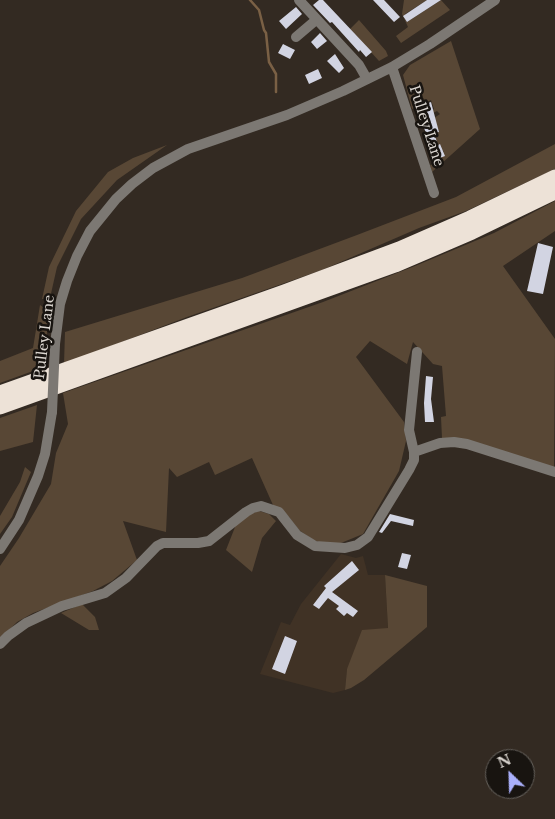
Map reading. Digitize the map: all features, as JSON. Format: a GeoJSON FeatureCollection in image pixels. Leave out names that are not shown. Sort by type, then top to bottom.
{"type":"FeatureCollection","features":[{"type":"Feature","properties":{"kind":"highway"},"geometry":{"type":"LineString","coordinates":[[0,393],[399,249],[470,218],[555,177]]}},
{"type":"Feature","properties":{"kind":"highway"},"geometry":{"type":"LineString","coordinates":[[0,407],[395,265],[472,232],[555,192]]}},
{"type":"Feature","properties":{"kind":"street"},"geometry":{"type":"LineString","coordinates":[[299,0],[359,66],[367,79]]}},
{"type":"Feature","properties":{"kind":"street","name":"Pulley Lane"},"geometry":{"type":"LineString","coordinates":[[0,549],[19,520],[46,454],[52,412],[60,304],[67,281],[90,231],[116,199],[153,168],[188,149],[287,115],[392,67],[495,0]]}},
{"type":"Feature","properties":{"kind":"street"},"geometry":{"type":"LineString","coordinates":[[296,37],[316,20]]}},
{"type":"Feature","properties":{"kind":"street","name":"Pulley Lane"},"geometry":{"type":"LineString","coordinates":[[392,67],[434,193]]}},
{"type":"Feature","properties":{"kind":"street"},"geometry":{"type":"LineString","coordinates":[[0,644],[26,623],[62,606],[105,593],[126,578],[157,546],[163,543],[198,543],[208,541],[246,512],[261,506],[279,512],[298,535],[315,546],[345,548],[357,545],[368,537],[410,470],[414,460],[409,430],[417,352]]}},
{"type":"Feature","properties":{"kind":"street"},"geometry":{"type":"LineString","coordinates":[[414,452],[440,443],[454,442],[467,444],[555,472]]}},
{"type":"Feature","properties":{"kind":"shaded area"},"geometry":{"type":"Polygon","coordinates":[[[404,0],[427,0],[405,14],[404,18],[407,22],[441,0],[450,10],[401,43],[396,36],[408,27],[402,14],[404,0]]]}},
{"type":"Feature","properties":{"kind":"shaded area"},"geometry":{"type":"Polygon","coordinates":[[[359,20],[386,51],[388,56],[379,61],[350,29],[359,20]]]}},
{"type":"Feature","properties":{"kind":"shaded area"},"geometry":{"type":"Polygon","coordinates":[[[451,41],[480,129],[432,172],[430,165],[435,163],[434,160],[440,158],[444,152],[437,145],[434,135],[434,133],[439,132],[434,118],[440,114],[437,111],[433,113],[432,110],[434,109],[431,100],[412,109],[403,75],[410,65],[451,41]]]}},
{"type":"Feature","properties":{"kind":"shaded area"},"geometry":{"type":"Polygon","coordinates":[[[555,144],[555,169],[466,211],[419,228],[322,270],[187,317],[64,364],[65,332],[242,278],[357,235],[456,197],[555,144]]]}},
{"type":"Feature","properties":{"kind":"shaded area"},"geometry":{"type":"Polygon","coordinates":[[[167,145],[117,180],[81,219],[57,267],[50,298],[42,299],[49,267],[76,211],[108,172],[133,158],[167,145]]]}},
{"type":"Feature","properties":{"kind":"shaded area"},"geometry":{"type":"Polygon","coordinates":[[[555,201],[555,231],[503,266],[555,339],[554,467],[442,438],[441,417],[446,416],[442,366],[433,364],[413,342],[407,364],[370,341],[356,357],[404,422],[406,441],[399,471],[363,534],[341,543],[325,544],[313,540],[299,530],[289,517],[273,505],[252,458],[215,475],[209,462],[177,477],[169,468],[166,532],[123,521],[137,560],[112,581],[93,591],[33,613],[17,622],[0,639],[0,566],[51,484],[56,453],[68,424],[63,393],[323,302],[494,233],[555,201]]]}},
{"type":"Feature","properties":{"kind":"shaded area"},"geometry":{"type":"Polygon","coordinates":[[[40,305],[49,311],[44,367],[0,383],[0,361],[33,348],[40,305]]]}},
{"type":"Feature","properties":{"kind":"shaded area"},"geometry":{"type":"Polygon","coordinates":[[[37,405],[33,442],[0,451],[0,418],[37,405]]]}},
{"type":"Feature","properties":{"kind":"shaded area"},"geometry":{"type":"Polygon","coordinates":[[[25,467],[31,472],[12,517],[0,534],[0,516],[20,482],[25,467]]]}},
{"type":"Feature","properties":{"kind":"shaded area"},"geometry":{"type":"Polygon","coordinates":[[[259,511],[269,514],[276,521],[262,538],[252,572],[226,550],[237,522],[259,511]]]}},
{"type":"Feature","properties":{"kind":"shaded area"},"geometry":{"type":"Polygon","coordinates":[[[341,554],[356,558],[363,556],[368,575],[385,575],[388,629],[347,669],[345,690],[333,693],[260,674],[281,622],[290,625],[301,604],[341,554]]]}},
{"type":"Feature","properties":{"kind":"shaded area"},"geometry":{"type":"Polygon","coordinates":[[[385,575],[427,586],[427,627],[364,680],[345,690],[347,669],[362,630],[388,628],[385,575]]]}},
{"type":"Feature","properties":{"kind":"shaded area"},"geometry":{"type":"Polygon","coordinates":[[[82,604],[95,617],[99,630],[89,630],[61,613],[82,604]]]}},
{"type":"Feature","properties":{"kind":"building"},"geometry":{"type":"Polygon","coordinates":[[[319,0],[323,0],[372,52],[366,57],[360,50],[359,52],[332,22],[330,23],[313,5],[319,0]]]}},
{"type":"Feature","properties":{"kind":"building"},"geometry":{"type":"Polygon","coordinates":[[[373,0],[384,0],[400,17],[394,22],[373,0]]]}},
{"type":"Feature","properties":{"kind":"building"},"geometry":{"type":"Polygon","coordinates":[[[427,0],[441,0],[407,22],[403,16],[427,0]]]}},
{"type":"Feature","properties":{"kind":"building"},"geometry":{"type":"Polygon","coordinates":[[[296,7],[302,14],[286,29],[279,21],[296,7]]]}},
{"type":"Feature","properties":{"kind":"building"},"geometry":{"type":"Polygon","coordinates":[[[320,33],[327,41],[317,49],[311,42],[320,33]]]}},
{"type":"Feature","properties":{"kind":"building"},"geometry":{"type":"Polygon","coordinates":[[[283,44],[295,50],[290,59],[278,53],[283,44]]]}},
{"type":"Feature","properties":{"kind":"building"},"geometry":{"type":"Polygon","coordinates":[[[335,54],[344,68],[339,73],[327,61],[335,54]]]}},
{"type":"Feature","properties":{"kind":"building"},"geometry":{"type":"Polygon","coordinates":[[[318,69],[322,78],[309,84],[305,75],[318,69]]]}},
{"type":"Feature","properties":{"kind":"building"},"geometry":{"type":"Polygon","coordinates":[[[431,102],[439,132],[434,133],[438,145],[440,144],[445,156],[432,161],[426,143],[429,142],[422,122],[427,120],[423,105],[431,102]]]}},
{"type":"Feature","properties":{"kind":"building"},"geometry":{"type":"Polygon","coordinates":[[[538,243],[553,247],[543,294],[527,291],[538,243]]]}},
{"type":"Feature","properties":{"kind":"building"},"geometry":{"type":"Polygon","coordinates":[[[426,376],[433,377],[431,399],[434,422],[425,422],[426,376]]]}},
{"type":"Feature","properties":{"kind":"building"},"geometry":{"type":"Polygon","coordinates":[[[390,514],[414,520],[413,526],[391,521],[382,533],[379,532],[390,514]]]}},
{"type":"Feature","properties":{"kind":"building"},"geometry":{"type":"Polygon","coordinates":[[[402,553],[411,555],[407,569],[398,567],[402,553]]]}},
{"type":"Feature","properties":{"kind":"building"},"geometry":{"type":"Polygon","coordinates":[[[352,561],[359,570],[332,592],[358,611],[353,617],[347,613],[344,616],[336,609],[339,606],[328,598],[319,609],[313,605],[326,588],[324,586],[352,561]]]}},
{"type":"Feature","properties":{"kind":"building"},"geometry":{"type":"Polygon","coordinates":[[[285,636],[297,641],[285,674],[272,669],[285,636]]]}},
{"type":"Feature","properties":{"kind":"waterway"},"geometry":{"type":"LineString","coordinates":[[250,0],[259,10],[266,33],[269,62],[276,74],[276,92]]}}]}
